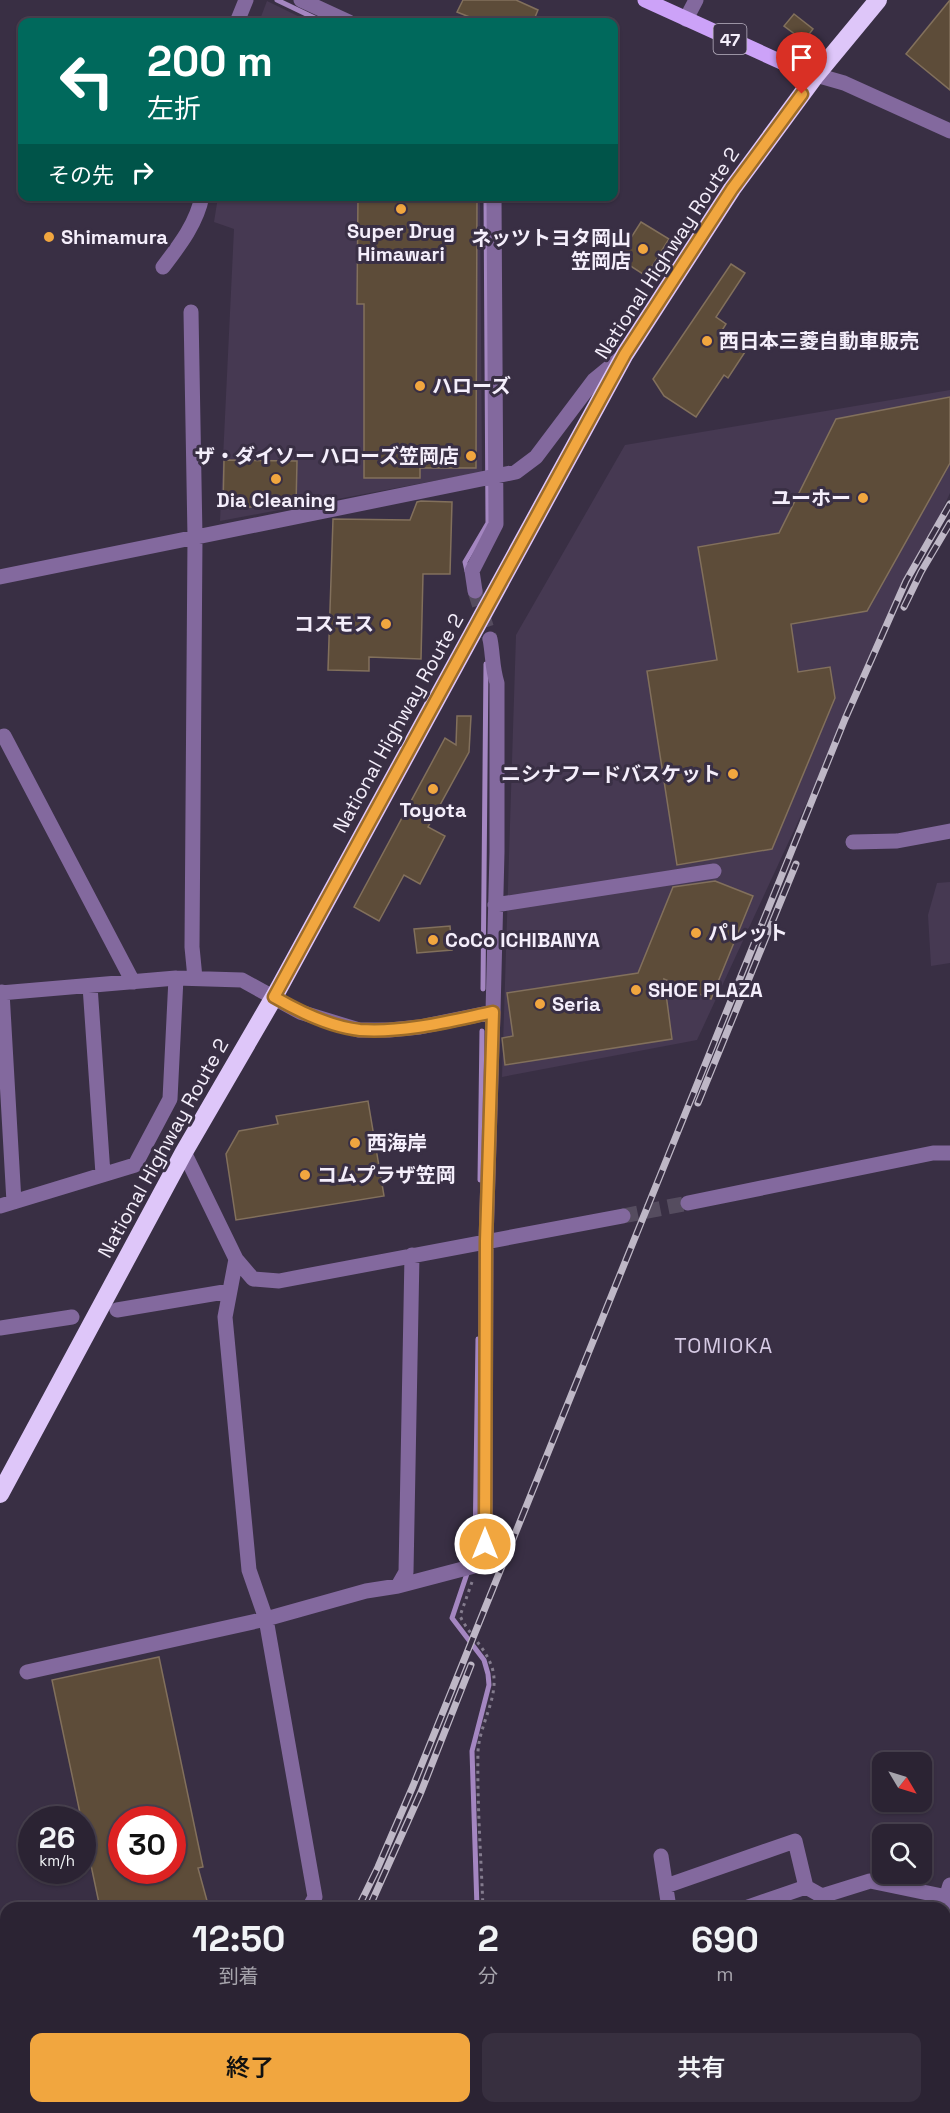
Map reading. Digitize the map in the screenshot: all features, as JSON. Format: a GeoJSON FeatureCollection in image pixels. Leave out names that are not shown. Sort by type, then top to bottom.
{"type":"FeatureCollection","features":[{"type":"Feature","properties":{"kind":"highway","name":"National Highway Route 2"},"geometry":{"type":"LineString","coordinates":[[0,1494],[184,1152],[274,997],[625,354],[732,189],[816,75],[878,0]]}},
{"type":"Feature","properties":{"kind":"main road","name":"47"},"geometry":{"type":"LineString","coordinates":[[645,0],[788,65],[816,75]]}},
{"type":"Feature","properties":{"kind":"street"},"geometry":{"type":"LineString","coordinates":[[239,18],[246,0]]}},
{"type":"Feature","properties":{"kind":"street"},"geometry":{"type":"LineString","coordinates":[[301,0],[340,18]]}},
{"type":"Feature","properties":{"kind":"street"},"geometry":{"type":"LineString","coordinates":[[686,19],[696,0]]}},
{"type":"Feature","properties":{"kind":"street"},"geometry":{"type":"LineString","coordinates":[[816,75],[844,82],[950,131]]}},
{"type":"Feature","properties":{"kind":"street"},"geometry":{"type":"LineString","coordinates":[[163,267],[181,242],[201,201]]}},
{"type":"Feature","properties":{"kind":"street"},"geometry":{"type":"LineString","coordinates":[[475,591],[472,571],[496,524],[490,477],[494,201]]}},
{"type":"Feature","properties":{"kind":"street"},"geometry":{"type":"LineString","coordinates":[[191,312],[195,537],[192,947],[195,978]]}},
{"type":"Feature","properties":{"kind":"street"},"geometry":{"type":"LineString","coordinates":[[0,577],[516,472],[536,457],[594,380],[625,354]]}},
{"type":"Feature","properties":{"kind":"street"},"geometry":{"type":"LineString","coordinates":[[27,1672],[266,1619],[366,1591],[398,1586],[472,1567],[485,1544],[481,1242],[493,1012],[497,682],[493,670],[490,639]]}},
{"type":"Feature","properties":{"kind":"street"},"geometry":{"type":"LineString","coordinates":[[4,736],[133,981]]}},
{"type":"Feature","properties":{"kind":"street"},"geometry":{"type":"LineString","coordinates":[[853,842],[897,841],[950,831]]}},
{"type":"Feature","properties":{"kind":"street"},"geometry":{"type":"LineString","coordinates":[[495,905],[714,871]]}},
{"type":"Feature","properties":{"kind":"street"},"geometry":{"type":"LineString","coordinates":[[176,978],[170,1099],[135,1165],[7,1204],[1,992],[176,978],[242,980],[300,1012],[358,1030],[420,1027],[493,1012]]}},
{"type":"Feature","properties":{"kind":"street"},"geometry":{"type":"LineString","coordinates":[[90,986],[103,1174]]}},
{"type":"Feature","properties":{"kind":"street"},"geometry":{"type":"LineString","coordinates":[[184,1152],[236,1259],[254,1279],[279,1281],[623,1216]]}},
{"type":"Feature","properties":{"kind":"street"},"geometry":{"type":"LineString","coordinates":[[688,1203],[933,1153],[950,1153]]}},
{"type":"Feature","properties":{"kind":"street"},"geometry":{"type":"LineString","coordinates":[[398,1586],[406,1572],[412,1255]]}},
{"type":"Feature","properties":{"kind":"street"},"geometry":{"type":"LineString","coordinates":[[236,1259],[225,1317],[249,1570],[266,1619],[315,1897],[312,1902]]}},
{"type":"Feature","properties":{"kind":"street"},"geometry":{"type":"LineString","coordinates":[[117,1310],[230,1292]]}},
{"type":"Feature","properties":{"kind":"street"},"geometry":{"type":"LineString","coordinates":[[0,1328],[72,1317]]}},
{"type":"Feature","properties":{"kind":"street"},"geometry":{"type":"LineString","coordinates":[[666,1887],[795,1841],[806,1887],[822,1896],[870,1881],[947,1896]]}},
{"type":"Feature","properties":{"kind":"street"},"geometry":{"type":"LineString","coordinates":[[661,1856],[668,1902]]}},
{"type":"Feature","properties":{"kind":"street"},"geometry":{"type":"LineString","coordinates":[[762,1902],[806,1887]]}},
{"type":"Feature","properties":{"kind":"path"},"geometry":{"type":"LineString","coordinates":[[472,1567],[460,1616],[465,1628],[487,1656],[493,1671],[494,1688],[478,1749],[483,1902]]}},
{"type":"Feature","properties":{"kind":"shaded area"},"geometry":{"type":"Polygon","coordinates":[[[267,1],[302,18],[261,18],[267,1]]]}},
{"type":"Feature","properties":{"kind":"shaded area"},"geometry":{"type":"Polygon","coordinates":[[[217,201],[480,201],[482,472],[220,521],[234,229],[214,222],[217,201]]]}},
{"type":"Feature","properties":{"kind":"shaded area"},"geometry":{"type":"Polygon","coordinates":[[[950,390],[950,493],[697,1040],[502,1077],[516,635],[625,445],[950,390]]]}},
{"type":"Feature","properties":{"kind":"shaded area"},"geometry":{"type":"Polygon","coordinates":[[[950,882],[950,963],[931,966],[928,915],[937,883],[950,882]]]}},
{"type":"Feature","properties":{"kind":"building"},"geometry":{"type":"Polygon","coordinates":[[[463,0],[516,0],[538,10],[535,18],[472,18],[457,12],[463,0]]]}},
{"type":"Feature","properties":{"kind":"building"},"geometry":{"type":"Polygon","coordinates":[[[950,0],[950,90],[906,54],[950,0]]]}},
{"type":"Feature","properties":{"kind":"building"},"geometry":{"type":"Polygon","coordinates":[[[794,14],[813,29],[804,41],[784,26],[794,14]]]}},
{"type":"Feature","properties":{"kind":"building","name":"ハローズ"},"geometry":{"type":"Polygon","coordinates":[[[358,201],[477,201],[476,468],[420,468],[420,478],[364,478],[364,304],[357,304],[358,201]]]}},
{"type":"Feature","properties":{"kind":"building","name":"ネッツトヨタ岡山 笠岡店"},"geometry":{"type":"Polygon","coordinates":[[[641,222],[669,239],[646,276],[618,258],[641,222]]]}},
{"type":"Feature","properties":{"kind":"building","name":"西日本三菱自動車販売"},"geometry":{"type":"Polygon","coordinates":[[[731,264],[745,273],[716,317],[726,324],[721,332],[747,349],[728,378],[724,375],[696,417],[664,396],[653,379],[731,264]]]}},
{"type":"Feature","properties":{"kind":"building"},"geometry":{"type":"Polygon","coordinates":[[[950,397],[950,463],[867,611],[791,624],[798,672],[830,667],[835,698],[772,849],[677,865],[647,671],[717,660],[698,547],[779,533],[836,419],[950,397]]]}},
{"type":"Feature","properties":{"kind":"building"},"geometry":{"type":"Polygon","coordinates":[[[224,460],[297,461],[296,507],[223,507],[224,460]]]}},
{"type":"Feature","properties":{"kind":"building"},"geometry":{"type":"Polygon","coordinates":[[[417,502],[452,502],[450,574],[423,574],[421,659],[369,657],[369,671],[328,670],[333,519],[410,520],[417,502]]]}},
{"type":"Feature","properties":{"kind":"building","name":"Toyota"},"geometry":{"type":"Polygon","coordinates":[[[457,716],[471,716],[469,752],[428,827],[445,836],[420,884],[404,875],[379,921],[354,907],[445,738],[456,745],[457,716]]]}},
{"type":"Feature","properties":{"kind":"building"},"geometry":{"type":"Polygon","coordinates":[[[715,881],[753,896],[711,999],[664,979],[672,1039],[505,1065],[502,1038],[513,1036],[507,993],[638,973],[673,887],[715,881]]]}},
{"type":"Feature","properties":{"kind":"building","name":"CoCo ICHIBANYA"},"geometry":{"type":"Polygon","coordinates":[[[450,926],[452,950],[417,953],[414,929],[450,926]]]}},
{"type":"Feature","properties":{"kind":"building","name":"コムプラザ笠岡"},"geometry":{"type":"Polygon","coordinates":[[[368,1101],[384,1196],[236,1220],[226,1154],[239,1131],[278,1124],[276,1116],[368,1101]]]}},
{"type":"Feature","properties":{"kind":"building"},"geometry":{"type":"Polygon","coordinates":[[[159,1657],[203,1867],[198,1868],[207,1902],[99,1902],[95,1884],[96,1806],[79,1806],[52,1680],[159,1657]]]}},
{"type":"Feature","properties":{"kind":"waterway"},"geometry":{"type":"LineString","coordinates":[[277,0],[315,18]]}},
{"type":"Feature","properties":{"kind":"waterway"},"geometry":{"type":"LineString","coordinates":[[467,571],[465,562],[488,523],[486,201]]}},
{"type":"Feature","properties":{"kind":"waterway"},"geometry":{"type":"LineString","coordinates":[[483,989],[486,664]]}},
{"type":"Feature","properties":{"kind":"waterway"},"geometry":{"type":"LineString","coordinates":[[480,1180],[482,1031]]}},
{"type":"Feature","properties":{"kind":"waterway"},"geometry":{"type":"LineString","coordinates":[[477,1902],[472,1751],[489,1685],[484,1660],[452,1618],[475,1550],[478,1339]]}},
{"type":"Feature","properties":{"kind":"tunnel"},"geometry":{"type":"LineString","coordinates":[[475,591],[490,639]]}},
{"type":"Feature","properties":{"kind":"tunnel"},"geometry":{"type":"LineString","coordinates":[[623,1216],[688,1203]]}},
{"type":"Feature","properties":{"kind":"railway"},"geometry":{"type":"LineString","coordinates":[[361,1902],[413,1786],[845,719],[906,581],[950,504]]}},
{"type":"Feature","properties":{"kind":"railway"},"geometry":{"type":"LineString","coordinates":[[904,607],[921,572],[950,523]]}},
{"type":"Feature","properties":{"kind":"railway"},"geometry":{"type":"LineString","coordinates":[[698,1103],[796,864]]}},
{"type":"Feature","properties":{"kind":"railway"},"geometry":{"type":"LineString","coordinates":[[372,1902],[421,1792],[471,1665]]}},
{"type":"Feature","properties":{"kind":"place","name":"Super Drug Himawari"},"geometry":{"type":"Point","coordinates":[401,209]}},
{"type":"Feature","properties":{"kind":"place","name":"Shimamura"},"geometry":{"type":"Point","coordinates":[49,237]}},
{"type":"Feature","properties":{"kind":"place","name":"ネッツトヨタ岡山 笠岡店"},"geometry":{"type":"Point","coordinates":[643,249]}},
{"type":"Feature","properties":{"kind":"place","name":"西日本三菱自動車販売"},"geometry":{"type":"Point","coordinates":[707,341]}},
{"type":"Feature","properties":{"kind":"place","name":"ハローズ"},"geometry":{"type":"Point","coordinates":[420,386]}},
{"type":"Feature","properties":{"kind":"place","name":"ザ・ダイソー ハローズ笠岡店"},"geometry":{"type":"Point","coordinates":[471,456]}},
{"type":"Feature","properties":{"kind":"place","name":"Dia Cleaning"},"geometry":{"type":"Point","coordinates":[276,479]}},
{"type":"Feature","properties":{"kind":"place","name":"ユーホー"},"geometry":{"type":"Point","coordinates":[863,498]}},
{"type":"Feature","properties":{"kind":"place","name":"コスモス"},"geometry":{"type":"Point","coordinates":[386,624]}},
{"type":"Feature","properties":{"kind":"place","name":"ニシナフードバスケット"},"geometry":{"type":"Point","coordinates":[733,774]}},
{"type":"Feature","properties":{"kind":"place","name":"Toyota"},"geometry":{"type":"Point","coordinates":[433,789]}},
{"type":"Feature","properties":{"kind":"place","name":"パレット"},"geometry":{"type":"Point","coordinates":[696,933]}},
{"type":"Feature","properties":{"kind":"place","name":"CoCo ICHIBANYA"},"geometry":{"type":"Point","coordinates":[433,940]}},
{"type":"Feature","properties":{"kind":"place","name":"SHOE PLAZA"},"geometry":{"type":"Point","coordinates":[636,990]}},
{"type":"Feature","properties":{"kind":"place","name":"Seria"},"geometry":{"type":"Point","coordinates":[540,1004]}},
{"type":"Feature","properties":{"kind":"place","name":"西海岸"},"geometry":{"type":"Point","coordinates":[355,1143]}},
{"type":"Feature","properties":{"kind":"place","name":"コムプラザ笠岡"},"geometry":{"type":"Point","coordinates":[305,1175]}},
{"type":"Feature","properties":{"kind":"district","name":"TOMIOKA"},"geometry":{"type":"Point","coordinates":[724,1345]}},
{"type":"Feature","properties":{"kind":"route"},"geometry":{"type":"LineString","coordinates":[[485,1544],[486,1241],[493,1012],[420,1027],[358,1030],[300,1012],[274,997],[625,354],[732,189],[802,94]]}}]}
